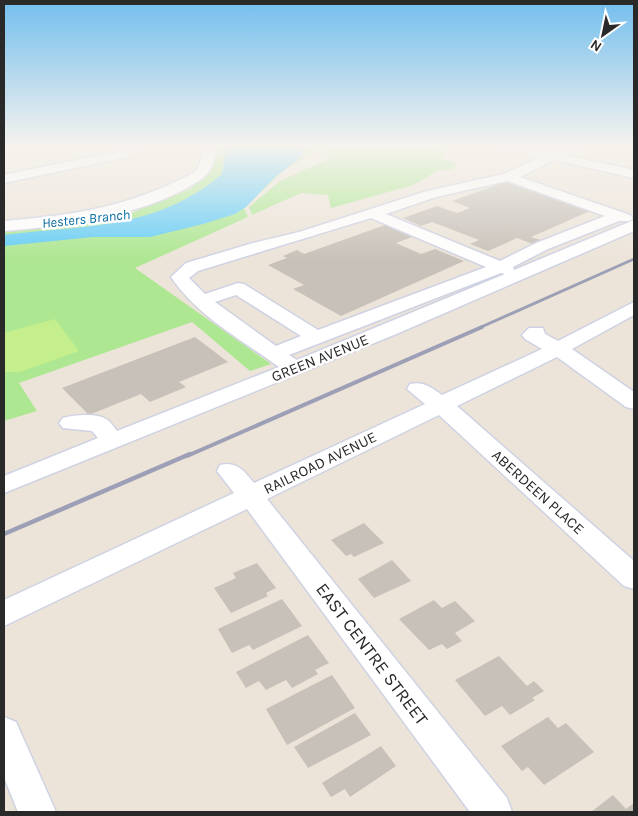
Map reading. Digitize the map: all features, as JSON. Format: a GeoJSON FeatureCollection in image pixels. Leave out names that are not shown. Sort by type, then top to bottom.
{"type":"FeatureCollection","features":[{"type":"Feature","properties":{"kind":"street"},"geometry":{"type":"LineString","coordinates":[[4,226],[73,220],[108,214],[162,196],[183,184]]}},
{"type":"Feature","properties":{"kind":"street"},"geometry":{"type":"LineString","coordinates":[[295,368],[183,285],[180,276],[192,267],[432,194],[474,184]]}},
{"type":"Feature","properties":{"kind":"street"},"geometry":{"type":"LineString","coordinates":[[530,184],[629,221]]}},
{"type":"Feature","properties":{"kind":"street"},"geometry":{"type":"LineString","coordinates":[[371,213],[510,271]]}},
{"type":"Feature","properties":{"kind":"street","name":"GREEN AVENUE"},"geometry":{"type":"LineString","coordinates":[[4,485],[295,368],[510,271],[629,221]]}},
{"type":"Feature","properties":{"kind":"street"},"geometry":{"type":"LineString","coordinates":[[275,353],[315,337],[510,271]]}},
{"type":"Feature","properties":{"kind":"street"},"geometry":{"type":"LineString","coordinates":[[202,300],[238,288],[315,337]]}},
{"type":"Feature","properties":{"kind":"street","name":"RAILROAD AVENUE"},"geometry":{"type":"LineString","coordinates":[[4,614],[558,349],[634,308]]}},
{"type":"Feature","properties":{"kind":"street"},"geometry":{"type":"LineString","coordinates":[[536,332],[532,335],[558,349],[634,402]]}},
{"type":"Feature","properties":{"kind":"street","name":"ABERDEEN PLACE"},"geometry":{"type":"LineString","coordinates":[[418,388],[442,405],[634,578]]}},
{"type":"Feature","properties":{"kind":"street"},"geometry":{"type":"LineString","coordinates":[[71,423],[99,424],[113,441]]}},
{"type":"Feature","properties":{"kind":"street","name":"EAST CENTRE STREET"},"geometry":{"type":"LineString","coordinates":[[229,471],[251,496],[493,812]]}},
{"type":"Feature","properties":{"kind":"street"},"geometry":{"type":"LineString","coordinates":[[4,733],[37,812]]}},
{"type":"Feature","properties":{"kind":"green space"},"geometry":{"type":"Polygon","coordinates":[[[195,184],[269,184],[244,208],[248,217],[135,268],[271,364],[250,371],[192,322],[19,383],[37,411],[4,421],[4,231],[93,224],[124,216],[190,189],[195,184]]]}},
{"type":"Feature","properties":{"kind":"green space"},"geometry":{"type":"Polygon","coordinates":[[[276,184],[415,184],[331,208],[328,195],[301,193],[252,215],[249,207],[276,184]]]}},
{"type":"Feature","properties":{"kind":"green space"},"geometry":{"type":"Polygon","coordinates":[[[55,319],[79,351],[20,372],[4,372],[4,333],[55,319]]]}},
{"type":"Feature","properties":{"kind":"water"},"geometry":{"type":"Polygon","coordinates":[[[208,184],[268,184],[246,207],[235,214],[150,237],[93,237],[4,246],[4,235],[119,222],[172,206],[208,184]]]}},
{"type":"Feature","properties":{"kind":"building"},"geometry":{"type":"Polygon","coordinates":[[[499,184],[511,184],[590,211],[531,237],[541,240],[533,244],[517,238],[488,251],[470,244],[479,240],[432,222],[421,226],[403,218],[437,206],[457,213],[470,208],[452,201],[499,184]]]}},
{"type":"Feature","properties":{"kind":"building"},"geometry":{"type":"Polygon","coordinates":[[[385,225],[412,237],[396,243],[421,254],[435,249],[464,261],[341,316],[293,289],[304,285],[268,265],[287,258],[283,256],[297,250],[304,254],[385,225]]]}},
{"type":"Feature","properties":{"kind":"building"},"geometry":{"type":"Polygon","coordinates":[[[195,337],[228,362],[179,382],[186,387],[150,402],[141,394],[89,415],[62,388],[195,337]]]}},
{"type":"Feature","properties":{"kind":"building"},"geometry":{"type":"Polygon","coordinates":[[[364,523],[384,543],[354,557],[351,554],[346,556],[331,540],[364,523]]]}},
{"type":"Feature","properties":{"kind":"building"},"geometry":{"type":"Polygon","coordinates":[[[392,560],[411,581],[374,598],[358,579],[392,560]]]}},
{"type":"Feature","properties":{"kind":"building"},"geometry":{"type":"Polygon","coordinates":[[[257,563],[276,588],[266,593],[268,596],[231,613],[214,588],[236,578],[233,573],[257,563]]]}},
{"type":"Feature","properties":{"kind":"building"},"geometry":{"type":"Polygon","coordinates":[[[282,599],[302,626],[253,650],[249,645],[232,653],[218,629],[282,599]]]}},
{"type":"Feature","properties":{"kind":"building"},"geometry":{"type":"Polygon","coordinates":[[[434,600],[442,608],[455,601],[475,621],[455,633],[462,641],[447,649],[442,644],[429,650],[399,619],[434,600]]]}},
{"type":"Feature","properties":{"kind":"building"},"geometry":{"type":"Polygon","coordinates":[[[308,635],[329,663],[315,670],[318,674],[292,688],[286,680],[266,690],[259,681],[246,688],[236,672],[308,635]]]}},
{"type":"Feature","properties":{"kind":"building"},"geometry":{"type":"Polygon","coordinates":[[[499,656],[527,686],[534,681],[544,691],[532,698],[535,700],[510,715],[502,706],[485,716],[455,680],[499,656]]]}},
{"type":"Feature","properties":{"kind":"building"},"geometry":{"type":"Polygon","coordinates":[[[332,675],[355,708],[287,745],[266,709],[332,675]]]}},
{"type":"Feature","properties":{"kind":"building"},"geometry":{"type":"Polygon","coordinates":[[[355,713],[371,735],[308,768],[294,747],[355,713]]]}},
{"type":"Feature","properties":{"kind":"building"},"geometry":{"type":"Polygon","coordinates":[[[548,717],[558,728],[566,723],[594,752],[544,785],[528,767],[522,771],[501,746],[548,717]]]}},
{"type":"Feature","properties":{"kind":"building"},"geometry":{"type":"Polygon","coordinates":[[[381,746],[396,766],[350,797],[345,789],[331,797],[322,783],[381,746]]]}},
{"type":"Feature","properties":{"kind":"building"},"geometry":{"type":"Polygon","coordinates":[[[613,795],[626,809],[634,803],[634,812],[591,812],[613,795]]]}},
{"type":"Feature","properties":{"kind":"railway"},"geometry":{"type":"LineString","coordinates":[[479,328],[634,259]]}},
{"type":"Feature","properties":{"kind":"railway"},"geometry":{"type":"LineString","coordinates":[[187,456],[482,327]]}},
{"type":"Feature","properties":{"kind":"railway"},"geometry":{"type":"LineString","coordinates":[[4,534],[190,454]]}},
{"type":"Feature","properties":{"kind":"water label","name":"Hesters Branch"},"geometry":{"type":"Point","coordinates":[86,219]}}]}
